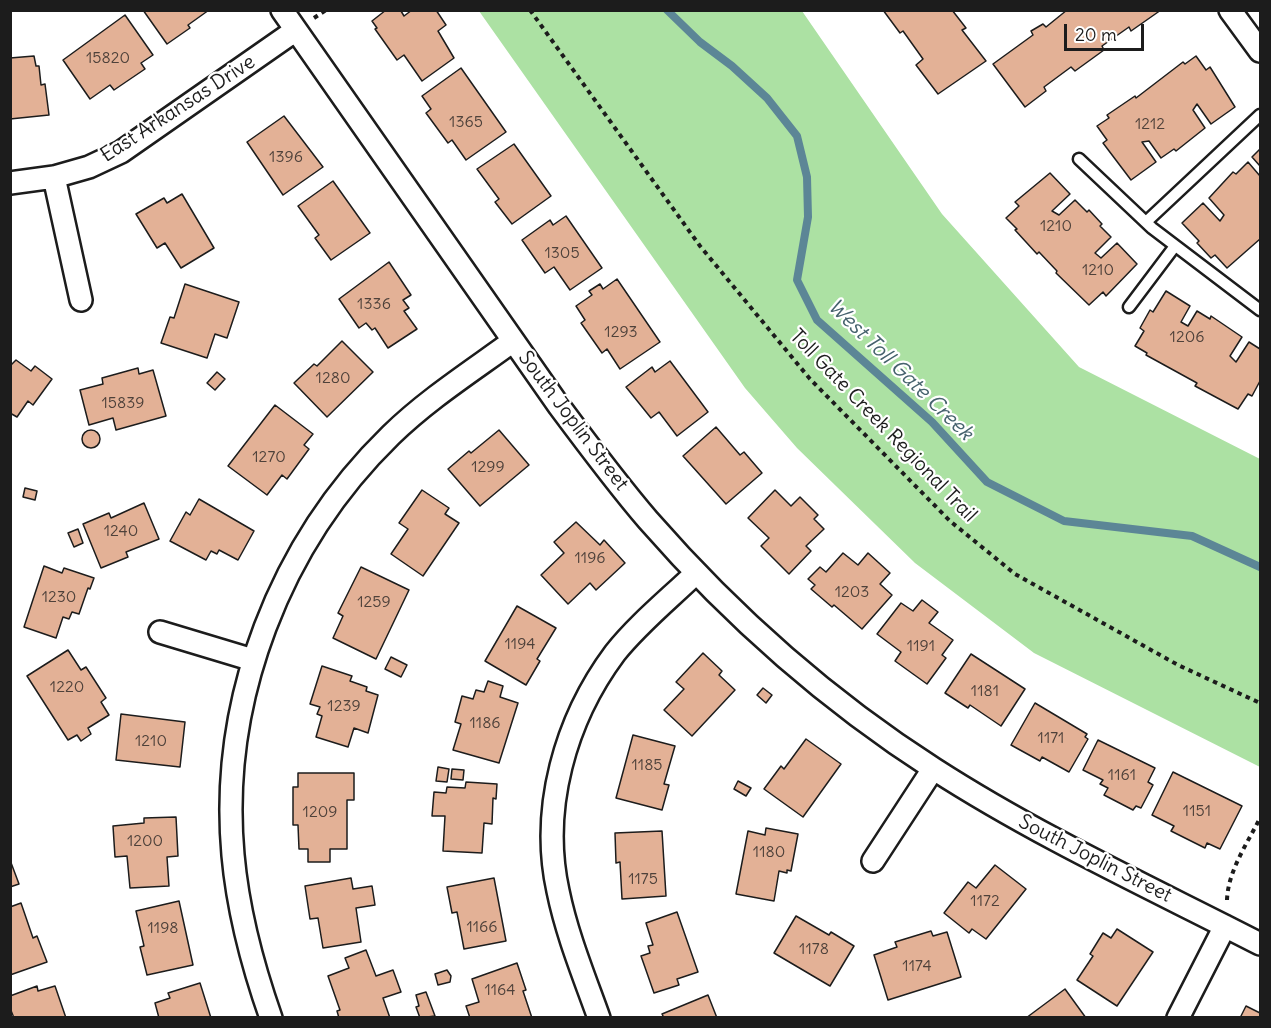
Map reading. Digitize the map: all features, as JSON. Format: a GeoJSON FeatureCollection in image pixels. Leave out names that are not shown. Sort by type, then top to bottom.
{"type":"FeatureCollection","features":[{"type":"Feature","properties":{"kind":"street","name":"South Joplin Street"},"geometry":{"type":"LineString","coordinates":[[282,10],[513,341],[602,464],[696,573],[763,637],[817,684],[874,728],[933,769],[1053,839],[1260,944]]}},
{"type":"Feature","properties":{"kind":"street"},"geometry":{"type":"LineString","coordinates":[[1230,10],[1260,51]]}},
{"type":"Feature","properties":{"kind":"street","name":"East Arkansas Drive"},"geometry":{"type":"LineString","coordinates":[[10,183],[54,177],[89,167],[121,152],[296,30]]}},
{"type":"Feature","properties":{"kind":"street"},"geometry":{"type":"LineString","coordinates":[[54,177],[81,300]]}},
{"type":"Feature","properties":{"kind":"street"},"geometry":{"type":"LineString","coordinates":[[271,1017],[253,966],[240,910],[232,854],[231,804],[236,741],[253,660],[269,615],[292,565],[321,519],[354,475],[391,435],[433,399],[513,341]]}},
{"type":"Feature","properties":{"kind":"street"},"geometry":{"type":"LineString","coordinates":[[599,1017],[570,936],[553,862],[553,818],[559,771],[572,731],[591,691],[615,653],[696,573]]}},
{"type":"Feature","properties":{"kind":"street"},"geometry":{"type":"LineString","coordinates":[[160,632],[253,660]]}},
{"type":"Feature","properties":{"kind":"street"},"geometry":{"type":"LineString","coordinates":[[873,861],[933,769]]}},
{"type":"Feature","properties":{"kind":"street"},"geometry":{"type":"LineString","coordinates":[[1178,1017],[1225,926]]}},
{"type":"Feature","properties":{"kind":"lane"},"geometry":{"type":"LineString","coordinates":[[1146,222],[1260,115]]}},
{"type":"Feature","properties":{"kind":"lane"},"geometry":{"type":"LineString","coordinates":[[1079,159],[1146,222],[1260,310]]}},
{"type":"Feature","properties":{"kind":"lane"},"geometry":{"type":"LineString","coordinates":[[1129,308],[1175,246]]}},
{"type":"Feature","properties":{"kind":"path","name":"Toll Gate Creek Regional Trail"},"geometry":{"type":"LineString","coordinates":[[530,10],[700,246],[810,379],[950,521],[1015,574],[1179,665],[1260,703]]}},
{"type":"Feature","properties":{"kind":"path"},"geometry":{"type":"LineString","coordinates":[[1225,926],[1227,886],[1260,819]]}},
{"type":"Feature","properties":{"kind":"green space"},"geometry":{"type":"Polygon","coordinates":[[[479,11],[802,11],[942,214],[1079,367],[1260,459],[1260,767],[1034,653],[915,563],[797,448],[745,388],[479,11]]]}},
{"type":"Feature","properties":{"kind":"building"},"geometry":{"type":"Polygon","coordinates":[[[143,10],[209,10],[188,25],[190,28],[167,44],[143,10]]]}},
{"type":"Feature","properties":{"kind":"building"},"geometry":{"type":"Polygon","coordinates":[[[386,10],[401,11],[404,16],[412,10],[436,10],[446,25],[438,31],[454,58],[422,81],[404,55],[397,60],[375,29],[377,28],[372,21],[386,10]]]}},
{"type":"Feature","properties":{"kind":"building"},"geometry":{"type":"Polygon","coordinates":[[[883,10],[952,10],[966,28],[962,30],[986,61],[938,94],[916,65],[923,59],[903,31],[900,33],[883,10]]]}},
{"type":"Feature","properties":{"kind":"building"},"geometry":{"type":"Polygon","coordinates":[[[1067,10],[1161,10],[1131,31],[1129,27],[1102,46],[1104,50],[1075,71],[1071,67],[1044,87],[1046,91],[1025,107],[993,64],[1033,35],[1031,31],[1043,24],[1046,27],[1067,10]]]}},
{"type":"Feature","properties":{"kind":"building"},"geometry":{"type":"Polygon","coordinates":[[[125,15],[153,55],[141,63],[145,69],[114,90],[110,85],[90,99],[63,60],[125,15]]]}},
{"type":"Feature","properties":{"kind":"building"},"geometry":{"type":"Polygon","coordinates":[[[34,56],[36,66],[39,66],[41,85],[45,84],[49,115],[10,119],[10,58],[34,56]]]}},
{"type":"Feature","properties":{"kind":"building"},"geometry":{"type":"Polygon","coordinates":[[[1196,56],[1206,70],[1210,67],[1235,107],[1211,124],[1197,104],[1193,110],[1205,128],[1176,151],[1174,149],[1161,158],[1149,141],[1142,142],[1156,162],[1131,180],[1103,143],[1107,140],[1097,126],[1109,118],[1107,115],[1135,96],[1136,98],[1183,62],[1185,64],[1196,56]]]}},
{"type":"Feature","properties":{"kind":"building"},"geometry":{"type":"Polygon","coordinates":[[[461,68],[506,132],[466,160],[452,140],[448,143],[426,113],[431,109],[422,96],[461,68]]]}},
{"type":"Feature","properties":{"kind":"building"},"geometry":{"type":"Polygon","coordinates":[[[284,116],[323,167],[283,195],[247,142],[284,116]]]}},
{"type":"Feature","properties":{"kind":"building"},"geometry":{"type":"Polygon","coordinates":[[[514,144],[551,196],[512,224],[495,202],[499,199],[477,169],[514,144]]]}},
{"type":"Feature","properties":{"kind":"building"},"geometry":{"type":"Polygon","coordinates":[[[1260,149],[1260,166],[1252,157],[1260,149]]]}},
{"type":"Feature","properties":{"kind":"building"},"geometry":{"type":"Polygon","coordinates":[[[1248,162],[1260,176],[1260,239],[1227,268],[1215,255],[1211,258],[1182,223],[1203,203],[1220,221],[1224,215],[1209,198],[1233,172],[1236,174],[1248,162]]]}},
{"type":"Feature","properties":{"kind":"building"},"geometry":{"type":"Polygon","coordinates":[[[1050,173],[1070,194],[1052,211],[1059,215],[1075,200],[1087,212],[1089,210],[1111,237],[1095,253],[1101,258],[1117,243],[1137,264],[1106,296],[1103,292],[1089,305],[1056,273],[1057,271],[1039,252],[1037,254],[1006,218],[1019,206],[1015,202],[1050,173]]]}},
{"type":"Feature","properties":{"kind":"building"},"geometry":{"type":"Polygon","coordinates":[[[333,181],[370,233],[331,260],[315,238],[319,235],[298,206],[333,181]]]}},
{"type":"Feature","properties":{"kind":"building"},"geometry":{"type":"Polygon","coordinates":[[[182,194],[214,248],[181,268],[165,243],[157,248],[136,214],[164,198],[167,203],[182,194]]]}},
{"type":"Feature","properties":{"kind":"building"},"geometry":{"type":"Polygon","coordinates":[[[566,216],[602,268],[570,290],[554,267],[545,273],[522,240],[550,220],[553,225],[566,216]]]}},
{"type":"Feature","properties":{"kind":"building"},"geometry":{"type":"Polygon","coordinates":[[[389,262],[411,295],[403,300],[409,308],[404,311],[417,329],[388,348],[375,328],[372,330],[366,323],[359,328],[339,299],[389,262]]]}},
{"type":"Feature","properties":{"kind":"building"},"geometry":{"type":"Polygon","coordinates":[[[617,279],[660,342],[620,369],[607,349],[602,353],[581,323],[585,320],[576,306],[592,295],[589,291],[600,284],[603,289],[617,279]]]}},
{"type":"Feature","properties":{"kind":"building"},"geometry":{"type":"Polygon","coordinates":[[[185,284],[239,302],[227,338],[215,334],[207,358],[161,343],[170,317],[174,318],[185,284]]]}},
{"type":"Feature","properties":{"kind":"building"},"geometry":{"type":"Polygon","coordinates":[[[1166,291],[1190,306],[1181,322],[1188,326],[1197,311],[1210,319],[1211,316],[1242,337],[1230,356],[1236,362],[1249,342],[1260,349],[1260,381],[1252,396],[1248,394],[1238,409],[1195,386],[1197,383],[1146,355],[1147,353],[1135,346],[1144,331],[1140,328],[1150,310],[1153,312],[1166,291]]]}},
{"type":"Feature","properties":{"kind":"building"},"geometry":{"type":"Polygon","coordinates":[[[342,341],[373,372],[327,417],[294,383],[314,364],[317,366],[342,341]]]}},
{"type":"Feature","properties":{"kind":"building"},"geometry":{"type":"Polygon","coordinates":[[[16,360],[31,371],[35,366],[52,379],[33,405],[28,401],[17,417],[10,413],[10,366],[16,360]]]}},
{"type":"Feature","properties":{"kind":"building"},"geometry":{"type":"Polygon","coordinates":[[[670,361],[708,412],[677,436],[659,412],[651,418],[626,387],[652,367],[655,372],[670,361]]]}},
{"type":"Feature","properties":{"kind":"building"},"geometry":{"type":"Polygon","coordinates":[[[138,368],[139,374],[153,370],[166,416],[116,430],[113,418],[89,425],[80,390],[103,384],[102,378],[138,368]]]}},
{"type":"Feature","properties":{"kind":"building"},"geometry":{"type":"Polygon","coordinates":[[[217,372],[225,379],[215,390],[207,383],[217,372]]]}},
{"type":"Feature","properties":{"kind":"building"},"geometry":{"type":"Polygon","coordinates":[[[275,405],[313,434],[304,445],[309,449],[287,479],[282,475],[267,495],[228,466],[275,405]]]}},
{"type":"Feature","properties":{"kind":"building"},"geometry":{"type":"Polygon","coordinates":[[[716,427],[740,455],[744,452],[762,473],[726,504],[683,456],[716,427]]]}},
{"type":"Feature","properties":{"kind":"building"},"geometry":{"type":"Polygon","coordinates":[[[91,430],[97,433],[100,439],[97,445],[91,448],[85,445],[82,439],[85,433],[91,430]]]}},
{"type":"Feature","properties":{"kind":"building"},"geometry":{"type":"Polygon","coordinates":[[[499,430],[529,465],[480,506],[448,469],[499,430]]]}},
{"type":"Feature","properties":{"kind":"building"},"geometry":{"type":"Polygon","coordinates":[[[25,488],[37,491],[35,500],[23,497],[25,488]]]}},
{"type":"Feature","properties":{"kind":"building"},"geometry":{"type":"Polygon","coordinates":[[[422,490],[449,508],[445,514],[459,523],[423,576],[391,554],[408,529],[399,523],[422,490]]]}},
{"type":"Feature","properties":{"kind":"building"},"geometry":{"type":"Polygon","coordinates":[[[775,490],[791,506],[800,497],[818,515],[814,519],[824,529],[806,546],[811,551],[789,574],[761,546],[769,538],[748,518],[775,490]]]}},
{"type":"Feature","properties":{"kind":"building"},"geometry":{"type":"Polygon","coordinates":[[[199,499],[254,531],[238,560],[219,550],[217,554],[211,551],[206,560],[170,541],[186,512],[190,515],[199,499]]]}},
{"type":"Feature","properties":{"kind":"building"},"geometry":{"type":"Polygon","coordinates":[[[144,503],[159,539],[126,552],[128,557],[101,568],[83,524],[109,513],[111,518],[144,503]]]}},
{"type":"Feature","properties":{"kind":"building"},"geometry":{"type":"Polygon","coordinates":[[[576,522],[600,545],[604,540],[625,563],[596,590],[590,583],[568,604],[541,575],[564,553],[554,542],[576,522]]]}},
{"type":"Feature","properties":{"kind":"building"},"geometry":{"type":"Polygon","coordinates":[[[78,529],[83,543],[74,547],[68,533],[78,529]]]}},
{"type":"Feature","properties":{"kind":"building"},"geometry":{"type":"Polygon","coordinates":[[[843,553],[858,565],[868,553],[890,573],[880,584],[892,595],[862,629],[811,589],[815,585],[808,579],[820,567],[826,572],[843,553]]]}},
{"type":"Feature","properties":{"kind":"building"},"geometry":{"type":"Polygon","coordinates":[[[44,566],[62,573],[64,568],[94,578],[79,614],[72,612],[69,619],[63,617],[56,638],[24,627],[44,566]]]}},
{"type":"Feature","properties":{"kind":"building"},"geometry":{"type":"Polygon","coordinates":[[[361,567],[409,590],[376,659],[333,638],[343,616],[338,613],[361,567]]]}},
{"type":"Feature","properties":{"kind":"building"},"geometry":{"type":"Polygon","coordinates":[[[922,600],[938,612],[929,623],[953,640],[942,655],[946,658],[927,684],[895,661],[901,652],[877,634],[901,603],[913,611],[922,600]]]}},
{"type":"Feature","properties":{"kind":"building"},"geometry":{"type":"Polygon","coordinates":[[[517,606],[556,628],[537,659],[540,661],[526,685],[485,661],[517,606]]]}},
{"type":"Feature","properties":{"kind":"building"},"geometry":{"type":"Polygon","coordinates":[[[68,650],[81,670],[86,667],[106,698],[101,702],[109,715],[88,728],[91,734],[81,741],[77,735],[68,740],[27,676],[68,650]]]}},
{"type":"Feature","properties":{"kind":"building"},"geometry":{"type":"Polygon","coordinates":[[[703,653],[722,671],[719,675],[735,690],[692,736],[664,710],[684,689],[676,682],[703,653]]]}},
{"type":"Feature","properties":{"kind":"building"},"geometry":{"type":"Polygon","coordinates":[[[971,654],[1025,689],[1001,726],[970,705],[968,708],[945,693],[971,654]]]}},
{"type":"Feature","properties":{"kind":"building"},"geometry":{"type":"Polygon","coordinates":[[[391,657],[407,665],[401,677],[385,669],[391,657]]]}},
{"type":"Feature","properties":{"kind":"building"},"geometry":{"type":"Polygon","coordinates":[[[322,666],[352,676],[350,681],[367,687],[366,691],[378,695],[368,733],[354,728],[348,747],[316,737],[322,716],[317,714],[320,707],[310,704],[322,666]]]}},
{"type":"Feature","properties":{"kind":"building"},"geometry":{"type":"Polygon","coordinates":[[[488,681],[503,686],[500,697],[518,703],[499,763],[453,750],[461,724],[455,722],[462,696],[473,699],[476,690],[484,692],[488,681]]]}},
{"type":"Feature","properties":{"kind":"building"},"geometry":{"type":"Polygon","coordinates":[[[763,688],[772,695],[766,703],[757,695],[763,688]]]}},
{"type":"Feature","properties":{"kind":"building"},"geometry":{"type":"Polygon","coordinates":[[[1035,703],[1087,734],[1085,737],[1088,739],[1069,772],[1042,757],[1040,761],[1011,745],[1035,703]]]}},
{"type":"Feature","properties":{"kind":"building"},"geometry":{"type":"Polygon","coordinates":[[[121,714],[185,722],[180,767],[116,760],[121,714]]]}},
{"type":"Feature","properties":{"kind":"building"},"geometry":{"type":"Polygon","coordinates":[[[633,735],[675,746],[664,784],[669,785],[662,810],[616,798],[633,735]]]}},
{"type":"Feature","properties":{"kind":"building"},"geometry":{"type":"Polygon","coordinates":[[[806,739],[841,764],[803,817],[764,789],[781,766],[784,769],[806,739]]]}},
{"type":"Feature","properties":{"kind":"building"},"geometry":{"type":"Polygon","coordinates":[[[1098,740],[1155,768],[1148,782],[1153,785],[1141,808],[1136,806],[1133,810],[1104,795],[1108,788],[1100,784],[1103,780],[1083,770],[1098,740]]]}},
{"type":"Feature","properties":{"kind":"building"},"geometry":{"type":"Polygon","coordinates":[[[438,767],[449,769],[447,782],[436,781],[438,767]]]}},
{"type":"Feature","properties":{"kind":"building"},"geometry":{"type":"Polygon","coordinates":[[[452,769],[464,770],[463,780],[451,779],[452,769]]]}},
{"type":"Feature","properties":{"kind":"building"},"geometry":{"type":"Polygon","coordinates":[[[1173,772],[1242,806],[1220,849],[1207,843],[1205,848],[1171,831],[1174,826],[1152,815],[1173,772]]]}},
{"type":"Feature","properties":{"kind":"building"},"geometry":{"type":"Polygon","coordinates":[[[298,773],[354,773],[354,800],[347,800],[347,849],[330,849],[330,862],[308,862],[308,849],[299,849],[298,825],[293,825],[293,787],[298,787],[298,773]]]}},
{"type":"Feature","properties":{"kind":"building"},"geometry":{"type":"Polygon","coordinates":[[[738,781],[751,788],[746,796],[734,789],[738,781]]]}},
{"type":"Feature","properties":{"kind":"building"},"geometry":{"type":"Polygon","coordinates":[[[466,782],[497,784],[496,799],[493,798],[492,824],[484,823],[482,853],[443,851],[445,816],[432,816],[434,792],[446,793],[447,787],[465,788],[466,782]]]}},
{"type":"Feature","properties":{"kind":"building"},"geometry":{"type":"Polygon","coordinates":[[[176,817],[178,856],[167,857],[169,886],[130,888],[127,856],[115,857],[113,826],[144,823],[144,818],[176,817]]]}},
{"type":"Feature","properties":{"kind":"building"},"geometry":{"type":"Polygon","coordinates":[[[766,828],[798,834],[791,871],[787,870],[787,873],[779,871],[774,901],[736,894],[748,831],[765,835],[766,828]]]}},
{"type":"Feature","properties":{"kind":"building"},"geometry":{"type":"Polygon","coordinates":[[[662,831],[666,896],[622,899],[620,862],[616,863],[615,833],[662,831]]]}},
{"type":"Feature","properties":{"kind":"building"},"geometry":{"type":"Polygon","coordinates":[[[10,860],[19,884],[10,887],[10,860]]]}},
{"type":"Feature","properties":{"kind":"building"},"geometry":{"type":"Polygon","coordinates":[[[995,865],[1026,889],[986,939],[972,929],[969,933],[944,913],[968,882],[976,888],[995,865]]]}},
{"type":"Feature","properties":{"kind":"building"},"geometry":{"type":"Polygon","coordinates":[[[351,878],[353,889],[372,886],[375,905],[356,908],[361,942],[323,948],[318,918],[310,919],[305,886],[351,878]]]}},
{"type":"Feature","properties":{"kind":"building"},"geometry":{"type":"Polygon","coordinates":[[[494,878],[506,941],[464,949],[457,912],[452,913],[447,887],[494,878]]]}},
{"type":"Feature","properties":{"kind":"building"},"geometry":{"type":"Polygon","coordinates":[[[179,901],[193,965],[147,975],[140,947],[144,946],[136,911],[179,901]]]}},
{"type":"Feature","properties":{"kind":"building"},"geometry":{"type":"Polygon","coordinates":[[[21,903],[33,938],[37,936],[47,962],[10,975],[10,907],[21,903]]]}},
{"type":"Feature","properties":{"kind":"building"},"geometry":{"type":"Polygon","coordinates":[[[677,912],[698,972],[677,979],[679,985],[654,993],[641,956],[650,953],[648,946],[653,945],[646,923],[677,912]]]}},
{"type":"Feature","properties":{"kind":"building"},"geometry":{"type":"Polygon","coordinates":[[[796,916],[829,935],[831,932],[854,946],[830,986],[774,953],[796,916]]]}},
{"type":"Feature","properties":{"kind":"building"},"geometry":{"type":"Polygon","coordinates":[[[1117,929],[1153,952],[1117,1006],[1077,980],[1093,956],[1090,954],[1103,933],[1111,938],[1117,929]]]}},
{"type":"Feature","properties":{"kind":"building"},"geometry":{"type":"Polygon","coordinates":[[[931,931],[933,936],[947,932],[961,977],[888,1000],[874,955],[897,947],[895,942],[931,931]]]}},
{"type":"Feature","properties":{"kind":"building"},"geometry":{"type":"Polygon","coordinates":[[[366,950],[376,976],[393,970],[401,992],[383,998],[390,1018],[339,1018],[337,1011],[340,1010],[328,976],[349,968],[345,958],[366,950]]]}},
{"type":"Feature","properties":{"kind":"building"},"geometry":{"type":"Polygon","coordinates":[[[517,963],[532,1018],[470,1018],[466,1006],[479,1002],[472,979],[517,963]]]}},
{"type":"Feature","properties":{"kind":"building"},"geometry":{"type":"Polygon","coordinates":[[[447,970],[451,976],[450,982],[438,985],[435,974],[447,970]]]}},
{"type":"Feature","properties":{"kind":"building"},"geometry":{"type":"Polygon","coordinates":[[[200,983],[211,1018],[159,1018],[155,1003],[170,998],[168,993],[200,983]]]}},
{"type":"Feature","properties":{"kind":"building"},"geometry":{"type":"Polygon","coordinates":[[[37,986],[38,991],[55,986],[66,1018],[14,1018],[10,1008],[10,996],[37,986]]]}},
{"type":"Feature","properties":{"kind":"building"},"geometry":{"type":"Polygon","coordinates":[[[1065,989],[1086,1018],[1026,1018],[1065,989]]]}},
{"type":"Feature","properties":{"kind":"building"},"geometry":{"type":"Polygon","coordinates":[[[426,992],[435,1016],[420,1018],[416,1007],[419,1006],[416,995],[426,992]]]}},
{"type":"Feature","properties":{"kind":"building"},"geometry":{"type":"Polygon","coordinates":[[[708,995],[717,1018],[664,1018],[662,1014],[708,995]]]}},
{"type":"Feature","properties":{"kind":"building"},"geometry":{"type":"Polygon","coordinates":[[[1246,1006],[1260,1013],[1260,1018],[1240,1018],[1246,1006]]]}},
{"type":"Feature","properties":{"kind":"waterway","name":"West Toll Gate Creek"},"geometry":{"type":"LineString","coordinates":[[667,10],[700,42],[732,66],[767,98],[797,136],[807,177],[808,217],[797,280],[817,320],[932,422],[987,482],[1064,521],[1192,536],[1260,567]]}}]}
